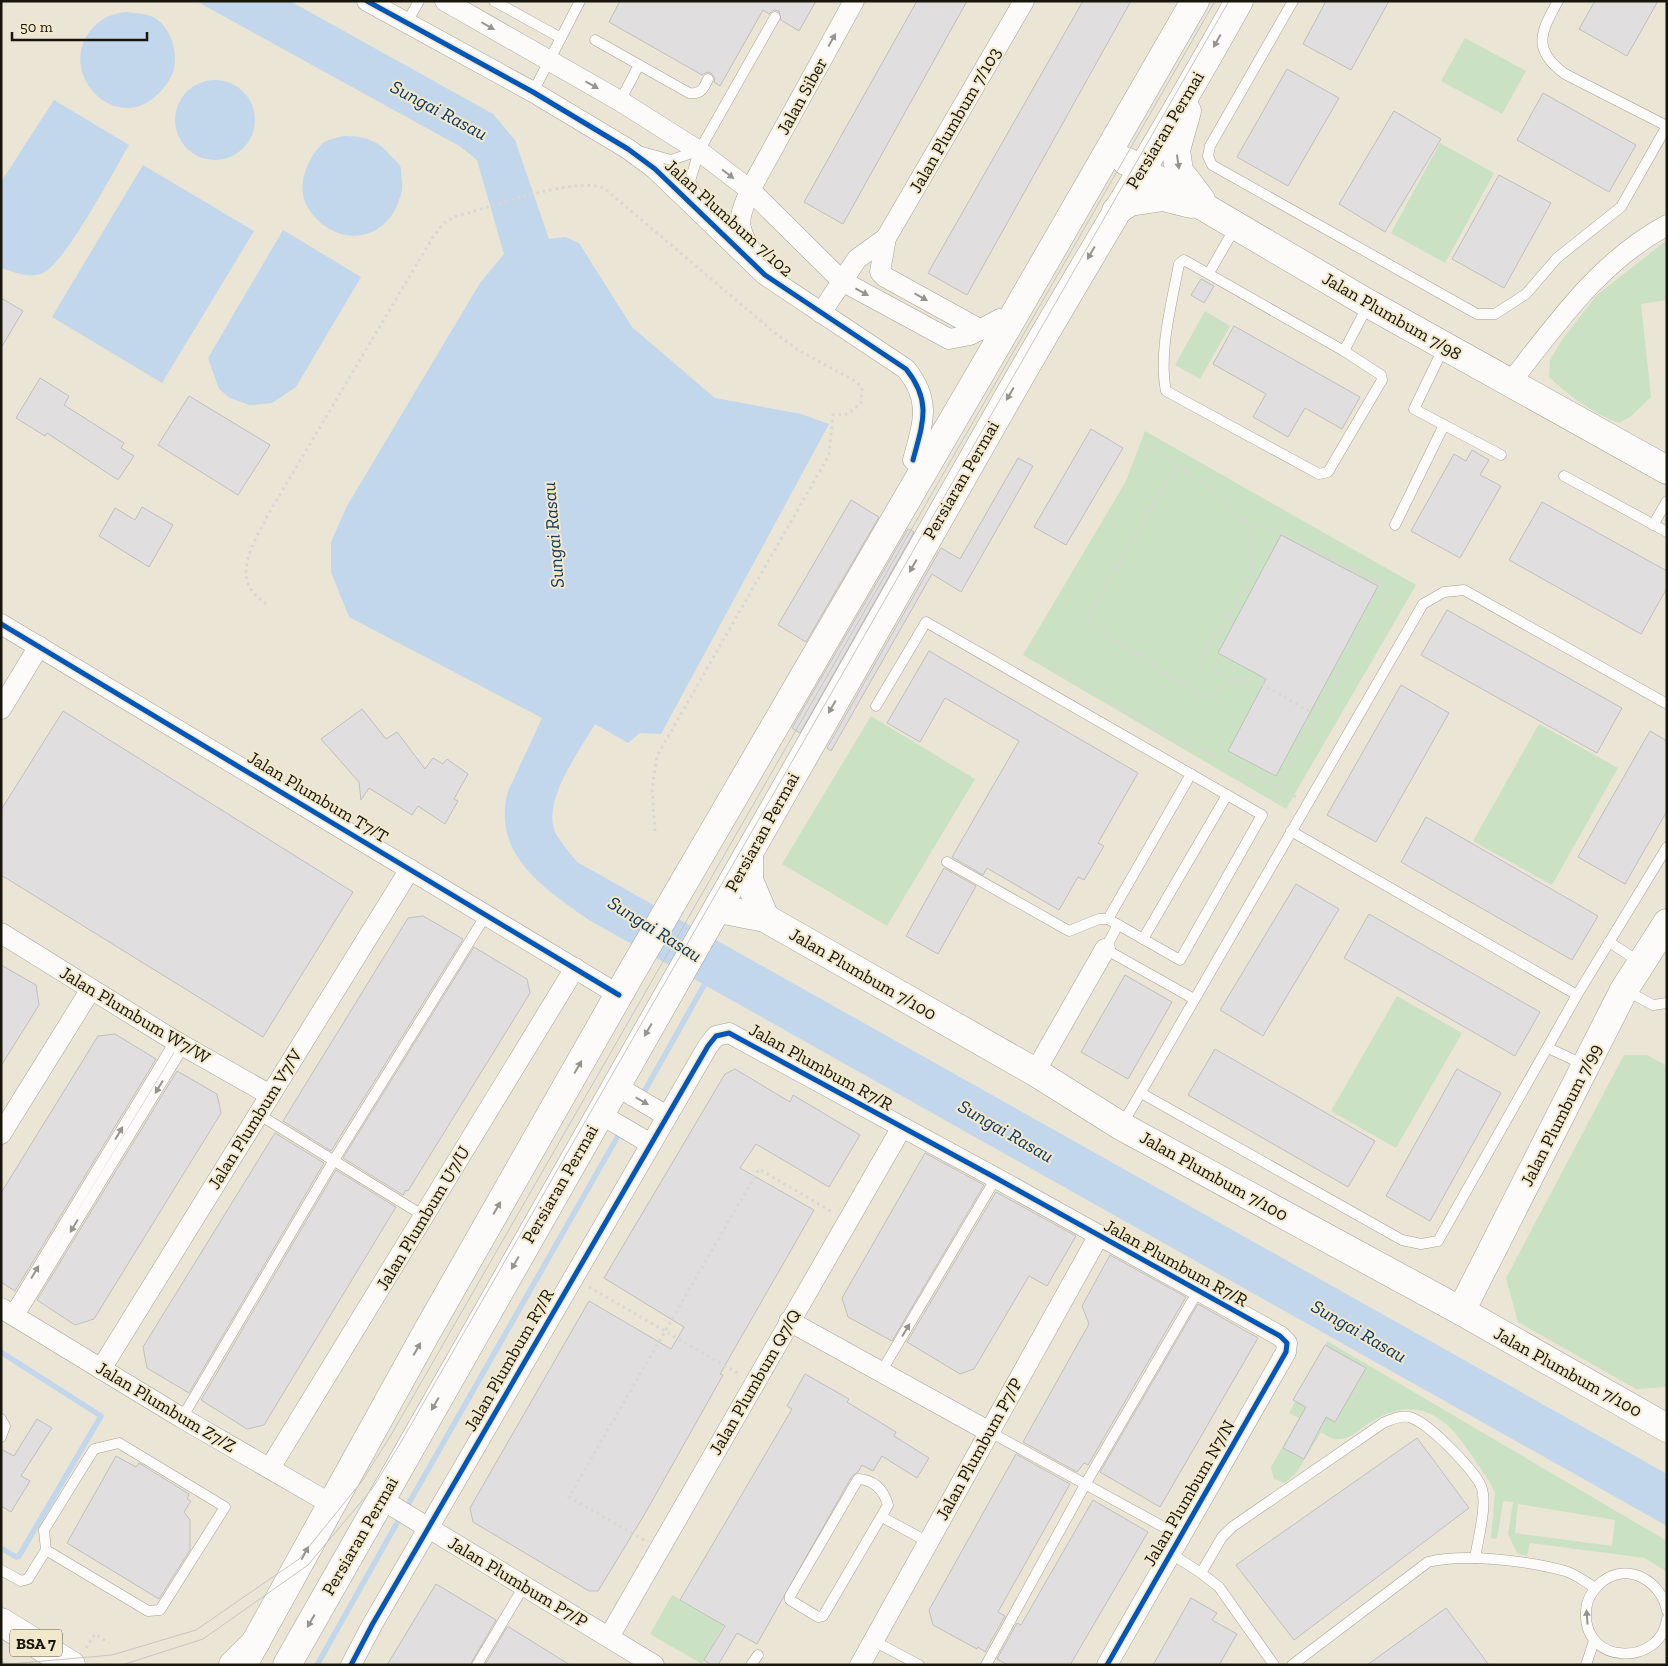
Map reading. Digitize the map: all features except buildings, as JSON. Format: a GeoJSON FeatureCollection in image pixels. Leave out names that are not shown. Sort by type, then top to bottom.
{"type":"FeatureCollection","features":[{"type":"Feature","properties":{"kind":"main road","name":"Persiaran Permai"},"geometry":{"type":"LineString","coordinates":[[287,1665],[1116,211],[1131,163],[1195,81],[1239,1]]}},
{"type":"Feature","properties":{"kind":"main road","name":"Persiaran Permai"},"geometry":{"type":"LineString","coordinates":[[233,1665],[250,1653],[331,1504],[997,325],[1047,259],[1191,8]]}},
{"type":"Feature","properties":{"kind":"main road"},"geometry":{"type":"LineString","coordinates":[[682,885],[726,779],[913,460],[997,325],[1056,268],[1131,163],[1180,54],[1191,8]]}},
{"type":"Feature","properties":{"kind":"main road"},"geometry":{"type":"LineString","coordinates":[[1195,81],[1176,150],[1179,170],[1206,208]]}},
{"type":"Feature","properties":{"kind":"main road","name":"Jalan Plumbum 7/98"},"geometry":{"type":"LineString","coordinates":[[1131,163],[1369,304],[1667,470]]}},
{"type":"Feature","properties":{"kind":"main road"},"geometry":{"type":"LineString","coordinates":[[1116,211],[1130,202],[1164,197],[1206,208]]}},
{"type":"Feature","properties":{"kind":"main road"},"geometry":{"type":"LineString","coordinates":[[716,913],[765,918],[749,880],[749,854]]}},
{"type":"Feature","properties":{"kind":"main road","name":"Jalan Plumbum 7/100"},"geometry":{"type":"LineString","coordinates":[[765,918],[1035,1072],[1122,1126],[1461,1311],[1667,1428]]}},
{"type":"Feature","properties":{"kind":"main road","name":"Jalan Plumbum 7/99"},"geometry":{"type":"LineString","coordinates":[[1461,1311],[1624,990],[1667,923]]}},
{"type":"Feature","properties":{"kind":"main road","name":"BSA 7"},"geometry":{"type":"LineString","coordinates":[[1,1622],[78,1657]]}},
{"type":"Feature","properties":{"kind":"street","name":"Jalan Plumbum 7/102"},"geometry":{"type":"LineString","coordinates":[[367,1],[406,24],[534,92],[628,149],[655,169],[765,275],[906,368],[921,391],[924,407],[922,425],[913,460]]}},
{"type":"Feature","properties":{"kind":"street","name":"Jalan Plumbum 7/102"},"geometry":{"type":"LineString","coordinates":[[446,1],[620,101],[698,151],[750,190],[842,281],[949,339],[970,336],[997,325]]}},
{"type":"Feature","properties":{"kind":"street","name":"Jalan Siber"},"geometry":{"type":"LineString","coordinates":[[765,275],[741,232],[739,218],[750,190],[854,1]]}},
{"type":"Feature","properties":{"kind":"street","name":"Jalan Plumbum 7/103"},"geometry":{"type":"LineString","coordinates":[[886,238],[1024,1]]}},
{"type":"Feature","properties":{"kind":"street"},"geometry":{"type":"LineString","coordinates":[[1510,383],[1594,278],[1640,240],[1667,225]]}},
{"type":"Feature","properties":{"kind":"street"},"geometry":{"type":"LineString","coordinates":[[821,313],[857,259],[886,238]]}},
{"type":"Feature","properties":{"kind":"street"},"geometry":{"type":"LineString","coordinates":[[886,238],[880,272],[885,277],[997,325]]}},
{"type":"Feature","properties":{"kind":"street","name":"Jalan Plumbum T7/T"},"geometry":{"type":"LineString","coordinates":[[1,624],[575,968],[624,985]]}},
{"type":"Feature","properties":{"kind":"street"},"geometry":{"type":"LineString","coordinates":[[1,709],[39,646]]}},
{"type":"Feature","properties":{"kind":"street","name":"Jalan Plumbum V7/V"},"geometry":{"type":"LineString","coordinates":[[101,1369],[410,868]]}},
{"type":"Feature","properties":{"kind":"street","name":"Jalan Plumbum W7/W"},"geometry":{"type":"LineString","coordinates":[[2,934],[270,1096]]}},
{"type":"Feature","properties":{"kind":"street"},"geometry":{"type":"LineString","coordinates":[[1035,1072],[1105,949]]}},
{"type":"Feature","properties":{"kind":"street","name":"Jalan Plumbum U7/U"},"geometry":{"type":"LineString","coordinates":[[270,1468],[575,968]]}},
{"type":"Feature","properties":{"kind":"street"},"geometry":{"type":"LineString","coordinates":[[1,1134],[91,989]]}},
{"type":"Feature","properties":{"kind":"street","name":"Jalan Plumbum R7/R"},"geometry":{"type":"LineString","coordinates":[[351,1665],[372,1625],[572,1278],[708,1046],[716,1036],[729,1033],[996,1178],[1280,1336]]}},
{"type":"Feature","properties":{"kind":"street"},"geometry":{"type":"LineString","coordinates":[[616,1086],[667,1116]]}},
{"type":"Feature","properties":{"kind":"street"},"geometry":{"type":"LineString","coordinates":[[600,1114],[651,1144]]}},
{"type":"Feature","properties":{"kind":"street","name":"Jalan Plumbum Q7/Q"},"geometry":{"type":"LineString","coordinates":[[609,1637],[902,1127]]}},
{"type":"Feature","properties":{"kind":"street","name":"Jalan Plumbum P7/P"},"geometry":{"type":"LineString","coordinates":[[860,1665],[988,1431],[1099,1235]]}},
{"type":"Feature","properties":{"kind":"street","name":"Jalan Plumbum Z7/Z"},"geometry":{"type":"LineString","coordinates":[[10,1313],[182,1418],[331,1504]]}},
{"type":"Feature","properties":{"kind":"street"},"geometry":{"type":"LineString","coordinates":[[789,1321],[988,1431]]}},
{"type":"Feature","properties":{"kind":"street","name":"Jalan Plumbum N7/N"},"geometry":{"type":"LineString","coordinates":[[1107,1665],[1286,1352],[1287,1343],[1280,1336]]}},
{"type":"Feature","properties":{"kind":"street","name":"Jalan Plumbum P7/P"},"geometry":{"type":"LineString","coordinates":[[381,1499],[654,1665]]}},
{"type":"Feature","properties":{"kind":"lane"},"geometry":{"type":"LineString","coordinates":[[406,24],[419,1]]}},
{"type":"Feature","properties":{"kind":"lane"},"geometry":{"type":"LineString","coordinates":[[494,1],[561,38]]}},
{"type":"Feature","properties":{"kind":"lane"},"geometry":{"type":"LineString","coordinates":[[534,92],[580,1]]}},
{"type":"Feature","properties":{"kind":"lane"},"geometry":{"type":"LineString","coordinates":[[1293,1],[1210,146],[1212,165],[1477,314],[1494,314],[1526,294],[1556,258],[1621,207],[1667,126],[1565,74],[1553,65],[1544,53],[1541,40],[1544,24],[1558,1]]}},
{"type":"Feature","properties":{"kind":"lane"},"geometry":{"type":"LineString","coordinates":[[710,220],[690,181],[698,151],[775,17]]}},
{"type":"Feature","properties":{"kind":"lane"},"geometry":{"type":"LineString","coordinates":[[595,40],[689,94],[696,94],[702,90],[708,79]]}},
{"type":"Feature","properties":{"kind":"lane"},"geometry":{"type":"LineString","coordinates":[[620,101],[639,65]]}},
{"type":"Feature","properties":{"kind":"lane"},"geometry":{"type":"LineString","coordinates":[[628,149],[671,160],[698,151]]}},
{"type":"Feature","properties":{"kind":"lane"},"geometry":{"type":"LineString","coordinates":[[1209,273],[1236,226]]}},
{"type":"Feature","properties":{"kind":"lane"},"geometry":{"type":"LineString","coordinates":[[1184,260],[1188,261],[1209,273],[1378,371],[1382,380],[1328,472],[1319,474],[1166,391],[1162,374],[1179,264],[1184,260]]}},
{"type":"Feature","properties":{"kind":"lane"},"geometry":{"type":"LineString","coordinates":[[1344,351],[1369,304]]}},
{"type":"Feature","properties":{"kind":"lane"},"geometry":{"type":"LineString","coordinates":[[1444,346],[1414,409],[1501,455]]}},
{"type":"Feature","properties":{"kind":"lane"},"geometry":{"type":"LineString","coordinates":[[1394,525],[1444,425]]}},
{"type":"Feature","properties":{"kind":"lane"},"geometry":{"type":"LineString","coordinates":[[1564,476],[1667,532]]}},
{"type":"Feature","properties":{"kind":"lane"},"geometry":{"type":"LineString","coordinates":[[1653,525],[1667,501]]}},
{"type":"Feature","properties":{"kind":"lane"},"geometry":{"type":"LineString","coordinates":[[1122,1126],[1422,604],[1444,592],[1464,590],[1667,704]]}},
{"type":"Feature","properties":{"kind":"lane"},"geometry":{"type":"LineString","coordinates":[[876,706],[926,622],[1262,815],[1180,960],[1108,919],[1099,919],[1069,931],[947,862]]}},
{"type":"Feature","properties":{"kind":"lane"},"geometry":{"type":"LineString","coordinates":[[1108,919],[1191,774]]}},
{"type":"Feature","properties":{"kind":"lane"},"geometry":{"type":"LineString","coordinates":[[1143,939],[1227,795]]}},
{"type":"Feature","properties":{"kind":"lane"},"geometry":{"type":"LineString","coordinates":[[1291,831],[1578,995]]}},
{"type":"Feature","properties":{"kind":"lane"},"geometry":{"type":"LineString","coordinates":[[1141,1093],[1402,1240],[1421,1244],[1438,1241],[1578,995],[1667,847]]}},
{"type":"Feature","properties":{"kind":"lane"},"geometry":{"type":"LineString","coordinates":[[182,1418],[334,1160],[486,914]]}},
{"type":"Feature","properties":{"kind":"lane"},"geometry":{"type":"LineString","coordinates":[[1118,925],[1105,949],[1194,999]]}},
{"type":"Feature","properties":{"kind":"lane"},"geometry":{"type":"LineString","coordinates":[[1609,942],[1641,963]]}},
{"type":"Feature","properties":{"kind":"lane"},"geometry":{"type":"LineString","coordinates":[[1624,990],[1653,1005],[1667,1003]]}},
{"type":"Feature","properties":{"kind":"lane"},"geometry":{"type":"LineString","coordinates":[[10,1313],[180,1043]]}},
{"type":"Feature","properties":{"kind":"lane"},"geometry":{"type":"LineString","coordinates":[[1548,1048],[1586,1066]]}},
{"type":"Feature","properties":{"kind":"lane"},"geometry":{"type":"LineString","coordinates":[[258,1114],[424,1216]]}},
{"type":"Feature","properties":{"kind":"lane"},"geometry":{"type":"LineString","coordinates":[[881,1372],[996,1178]]}},
{"type":"Feature","properties":{"kind":"lane"},"geometry":{"type":"LineString","coordinates":[[986,1665],[1086,1483],[1198,1291]]}},
{"type":"Feature","properties":{"kind":"lane"},"geometry":{"type":"LineString","coordinates":[[1201,1573],[1222,1537],[1232,1526],[1383,1423],[1395,1418],[1408,1416],[1424,1423],[1441,1438],[1482,1486],[1484,1498],[1475,1558]]}},
{"type":"Feature","properties":{"kind":"lane"},"geometry":{"type":"LineString","coordinates":[[1,1419],[5,1426],[1,1437]]}},
{"type":"Feature","properties":{"kind":"lane"},"geometry":{"type":"LineString","coordinates":[[988,1431],[1180,1536]]}},
{"type":"Feature","properties":{"kind":"lane"},"geometry":{"type":"LineString","coordinates":[[1,1570],[21,1581],[28,1579],[46,1550],[44,1530],[94,1449],[119,1443],[225,1507],[160,1610],[148,1611],[46,1550]]}},
{"type":"Feature","properties":{"kind":"lane"},"geometry":{"type":"LineString","coordinates":[[858,1480],[865,1480],[879,1488],[888,1505],[882,1517],[823,1616],[818,1617],[810,1614],[790,1600],[790,1596],[858,1480]]}},
{"type":"Feature","properties":{"kind":"lane"},"geometry":{"type":"LineString","coordinates":[[882,1517],[928,1542]]}},
{"type":"Feature","properties":{"kind":"lane"},"geometry":{"type":"LineString","coordinates":[[1170,1553],[1219,1587],[1274,1665]]}},
{"type":"Feature","properties":{"kind":"lane"},"geometry":{"type":"LineString","coordinates":[[1292,1665],[1428,1562],[1448,1557],[1475,1558],[1566,1572],[1596,1588]]}},
{"type":"Feature","properties":{"kind":"lane"},"geometry":{"type":"LineString","coordinates":[[1631,1656],[1617,1655],[1604,1650],[1594,1641],[1586,1620],[1589,1598],[1596,1588],[1605,1580],[1616,1575],[1640,1576],[1651,1582],[1659,1590],[1667,1610]]}},
{"type":"Feature","properties":{"kind":"lane"},"geometry":{"type":"LineString","coordinates":[[477,1665],[524,1586]]}},
{"type":"Feature","properties":{"kind":"lane"},"geometry":{"type":"LineString","coordinates":[[1622,1665],[1631,1656],[1653,1646],[1661,1637],[1667,1619]]}},
{"type":"Feature","properties":{"kind":"lane"},"geometry":{"type":"LineString","coordinates":[[874,1640],[920,1665]]}},
{"type":"Feature","properties":{"kind":"lane"},"geometry":{"type":"LineString","coordinates":[[1586,1665],[1594,1641]]}},
{"type":"Feature","properties":{"kind":"lane"},"geometry":{"type":"LineString","coordinates":[[751,1665],[758,1655]]}},
{"type":"Feature","properties":{"kind":"path"},"geometry":{"type":"LineString","coordinates":[[266,604],[251,591],[246,574],[249,552],[266,518],[433,237],[444,223],[454,217],[541,193],[583,184],[604,188],[776,334],[798,350],[856,382],[862,388],[861,403],[848,414],[833,415],[830,455],[657,756],[652,790],[655,831]]}},
{"type":"Feature","properties":{"kind":"path"},"geometry":{"type":"LineString","coordinates":[[1145,447],[1157,451],[1208,487],[1240,520],[1286,534],[1391,590],[1277,786]]}},
{"type":"Feature","properties":{"kind":"path"},"geometry":{"type":"LineString","coordinates":[[1177,465],[1087,619],[1091,628],[1199,694],[1210,696],[1234,679]]}},
{"type":"Feature","properties":{"kind":"path"},"geometry":{"type":"LineString","coordinates":[[1247,522],[1251,547],[1250,576],[1227,621],[1202,652],[1201,662],[1209,671],[1234,679],[1264,685],[1317,716]]}},
{"type":"Feature","properties":{"kind":"path"},"geometry":{"type":"LineString","coordinates":[[1026,650],[1160,733],[1214,755],[1277,786],[1307,804]]}},
{"type":"Feature","properties":{"kind":"path"},"geometry":{"type":"LineString","coordinates":[[659,1549],[569,1497],[759,1169],[848,1220]]}},
{"type":"Feature","properties":{"kind":"path"},"geometry":{"type":"LineString","coordinates":[[572,1278],[755,1383]]}},
{"type":"Feature","properties":{"kind":"path"},"geometry":{"type":"LineString","coordinates":[[78,1657],[95,1634],[109,1643]]}},
{"type":"Feature","properties":{"kind":"green space"},"geometry":{"type":"Polygon","coordinates":[[[1465,38],[1526,71],[1502,114],[1441,81],[1465,38]]]}},
{"type":"Feature","properties":{"kind":"green space"},"geometry":{"type":"Polygon","coordinates":[[[1440,143],[1494,173],[1445,263],[1391,233],[1440,143]]]}},
{"type":"Feature","properties":{"kind":"green space"},"geometry":{"type":"Polygon","coordinates":[[[1667,240],[1667,300],[1641,304],[1651,397],[1630,417],[1619,423],[1591,410],[1573,398],[1549,377],[1550,360],[1562,340],[1597,295],[1667,240]]]}},
{"type":"Feature","properties":{"kind":"green space"},"geometry":{"type":"Polygon","coordinates":[[[1205,311],[1230,326],[1200,379],[1175,365],[1205,311]]]}},
{"type":"Feature","properties":{"kind":"green space"},"geometry":{"type":"Polygon","coordinates":[[[1145,431],[1416,585],[1286,809],[1023,655],[1126,481],[1145,431]]]}},
{"type":"Feature","properties":{"kind":"green space"},"geometry":{"type":"Polygon","coordinates":[[[871,716],[975,779],[887,926],[782,864],[871,716]]]}},
{"type":"Feature","properties":{"kind":"green space"},"geometry":{"type":"Polygon","coordinates":[[[1539,724],[1618,768],[1552,885],[1473,841],[1539,724]]]}},
{"type":"Feature","properties":{"kind":"green space"},"geometry":{"type":"Polygon","coordinates":[[[1397,996],[1462,1033],[1396,1148],[1331,1111],[1397,996]]]}},
{"type":"Feature","properties":{"kind":"green space"},"geometry":{"type":"Polygon","coordinates":[[[1624,1055],[1647,1055],[1667,1066],[1667,1387],[1636,1389],[1518,1322],[1506,1278],[1624,1055]]]}},
{"type":"Feature","properties":{"kind":"green space"},"geometry":{"type":"Polygon","coordinates":[[[1327,1341],[1667,1541],[1667,1572],[1645,1558],[1530,1543],[1527,1556],[1517,1553],[1508,1534],[1513,1502],[1503,1501],[1498,1534],[1496,1539],[1491,1538],[1495,1494],[1491,1484],[1453,1431],[1437,1417],[1427,1412],[1406,1409],[1386,1414],[1343,1439],[1332,1438],[1321,1432],[1297,1472],[1285,1483],[1274,1479],[1271,1467],[1299,1418],[1289,1413],[1327,1341]],[[1518,1504],[1515,1533],[1612,1546],[1615,1520],[1518,1504]]]}},
{"type":"Feature","properties":{"kind":"green space"},"geometry":{"type":"Polygon","coordinates":[[[672,1595],[724,1625],[702,1664],[650,1634],[672,1595]]]}},
{"type":"Feature","properties":{"kind":"water","name":"Sungai Rasau"},"geometry":{"type":"Polygon","coordinates":[[[196,1],[290,1],[493,114],[515,140],[549,239],[565,237],[579,243],[632,327],[715,398],[801,414],[829,424],[661,734],[640,733],[628,743],[595,724],[572,762],[557,792],[552,821],[556,834],[577,862],[1667,1474],[1667,1526],[589,920],[540,883],[515,853],[508,836],[505,817],[508,792],[542,718],[349,617],[331,572],[331,542],[347,506],[480,283],[504,254],[477,160],[461,147],[196,1]]]}},
{"type":"Feature","properties":{"kind":"water"},"geometry":{"type":"Polygon","coordinates":[[[126,12],[140,13],[160,21],[170,35],[175,52],[175,61],[171,77],[154,98],[135,107],[117,107],[101,99],[88,85],[81,67],[82,49],[91,30],[99,22],[107,17],[126,12]]]}},
{"type":"Feature","properties":{"kind":"water"},"geometry":{"type":"Polygon","coordinates":[[[215,80],[230,83],[243,92],[252,105],[255,120],[252,135],[243,148],[230,157],[215,160],[200,157],[187,148],[178,135],[175,120],[178,105],[187,92],[200,83],[215,80]]]}},
{"type":"Feature","properties":{"kind":"water"},"geometry":{"type":"Polygon","coordinates":[[[54,100],[129,145],[89,215],[64,252],[43,273],[38,275],[22,274],[1,268],[1,182],[54,100]]]}},
{"type":"Feature","properties":{"kind":"water"},"geometry":{"type":"Polygon","coordinates":[[[343,136],[363,138],[380,145],[401,168],[402,187],[398,203],[390,217],[380,228],[368,234],[354,236],[341,234],[328,228],[317,219],[307,206],[304,198],[303,182],[312,157],[324,142],[343,136]]]}},
{"type":"Feature","properties":{"kind":"water"},"geometry":{"type":"Polygon","coordinates":[[[143,165],[254,231],[162,383],[52,317],[143,165]]]}},
{"type":"Feature","properties":{"kind":"water"},"geometry":{"type":"Polygon","coordinates":[[[283,230],[361,277],[296,387],[272,403],[250,405],[230,398],[219,389],[208,358],[283,230]]]}},
{"type":"Feature","properties":{"kind":"waterway"},"geometry":{"type":"LineString","coordinates":[[644,1092],[707,980]]}},
{"type":"Feature","properties":{"kind":"waterway"},"geometry":{"type":"LineString","coordinates":[[409,1503],[618,1136]]}},
{"type":"Feature","properties":{"kind":"waterway"},"geometry":{"type":"LineString","coordinates":[[1,1352],[101,1416],[19,1556]]}},
{"type":"Feature","properties":{"kind":"waterway"},"geometry":{"type":"LineString","coordinates":[[317,1665],[397,1523]]}},
{"type":"Feature","properties":{"kind":"waterway"},"geometry":{"type":"LineString","coordinates":[[1,1548],[16,1557]]}},
{"type":"Feature","properties":{"kind":"tram line"},"geometry":{"type":"LineString","coordinates":[[1,1662],[9,1664],[112,1655],[196,1630],[299,1559],[362,1481],[391,1435],[1215,1]]}},
{"type":"Feature","properties":{"kind":"tram line"},"geometry":{"type":"LineString","coordinates":[[122,1665],[203,1639],[308,1565],[372,1489],[401,1442],[1229,1]]}},
{"type":"Feature","properties":{"kind":"cycle path"},"geometry":{"type":"LineString","coordinates":[[367,1],[533,92],[628,149],[655,169],[765,275],[906,369],[919,392],[923,413],[920,435],[913,460]]}},
{"type":"Feature","properties":{"kind":"cycle path"},"geometry":{"type":"LineString","coordinates":[[1,624],[619,995]]}},
{"type":"Feature","properties":{"kind":"cycle path"},"geometry":{"type":"LineString","coordinates":[[351,1665],[372,1625],[708,1046],[716,1036],[729,1033],[996,1178],[1280,1336],[1287,1343],[1286,1352],[1107,1665]]}}]}
